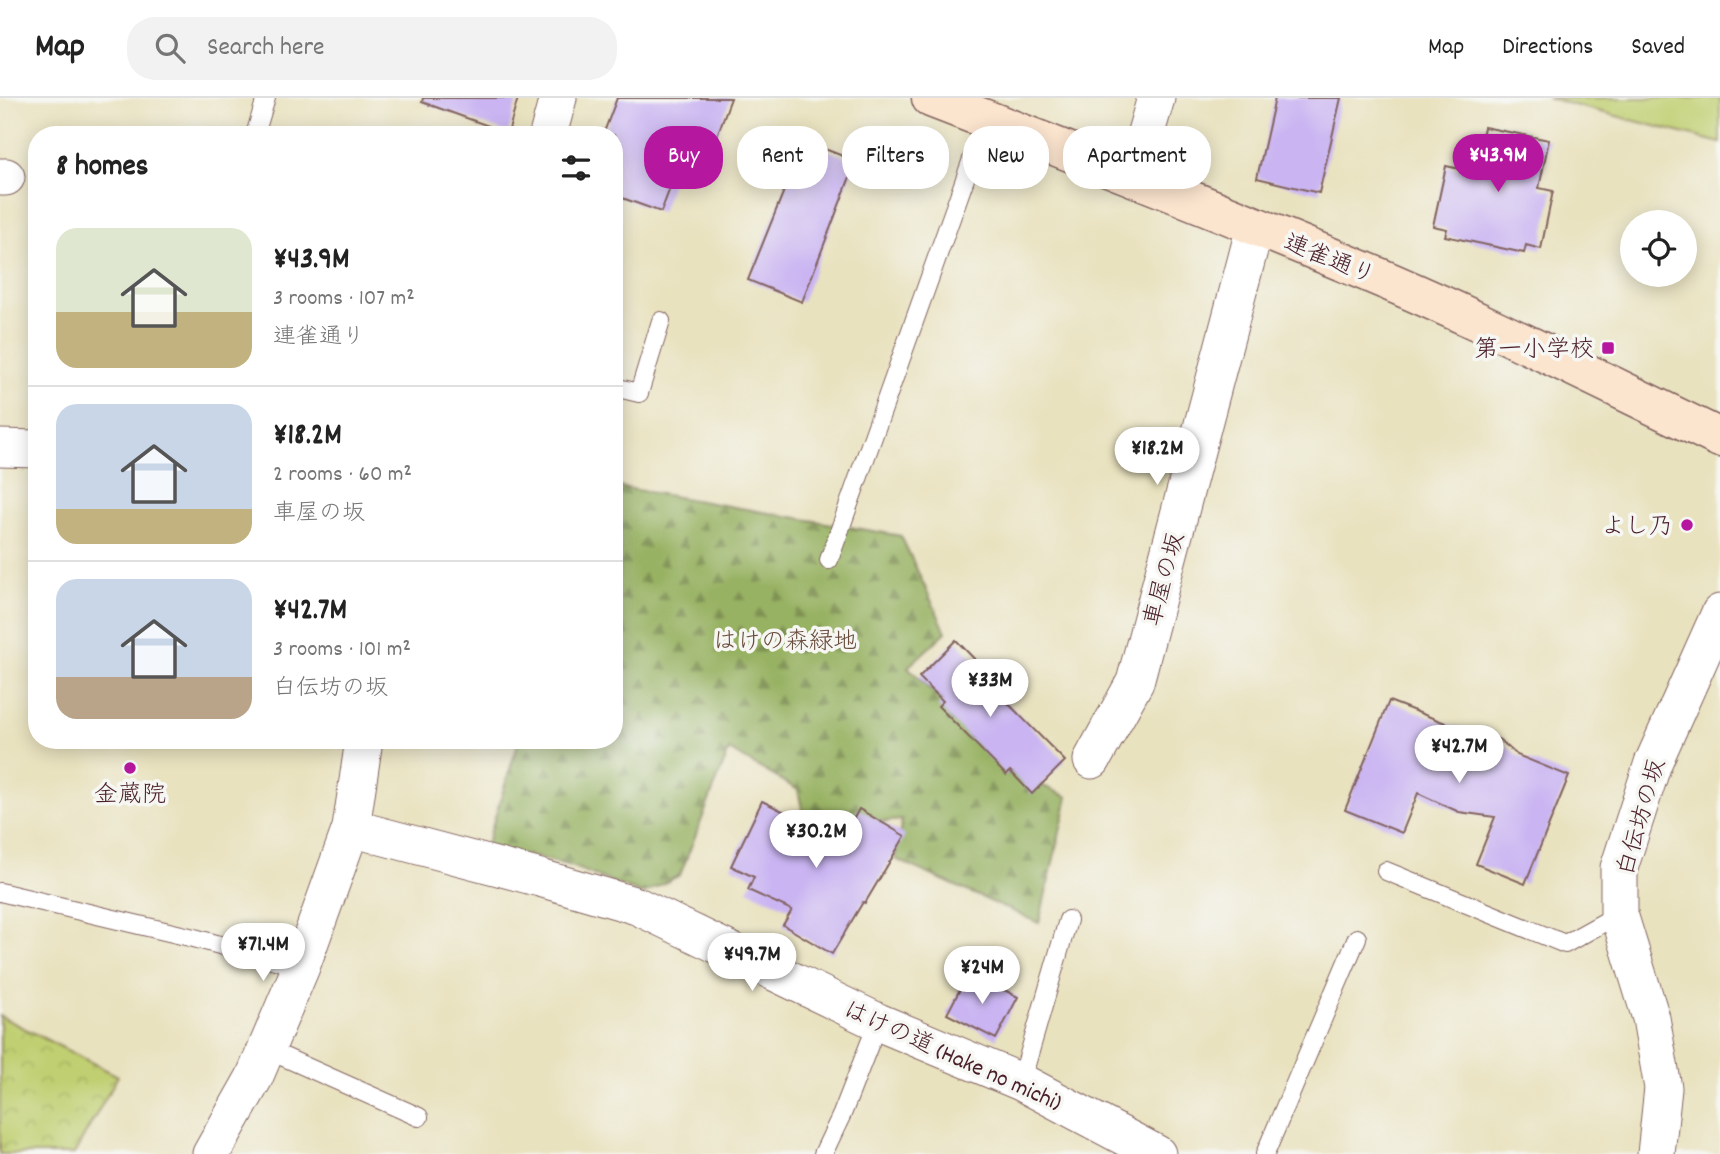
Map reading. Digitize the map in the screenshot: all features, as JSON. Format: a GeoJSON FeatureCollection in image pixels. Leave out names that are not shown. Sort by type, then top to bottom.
{"type":"FeatureCollection","features":[{"type":"Feature","properties":{"kind":"main road","name":"連雀通り"},"geometry":{"type":"LineString","coordinates":[[931,98],[990,109],[1063,144]]}},
{"type":"Feature","properties":{"kind":"main road","name":"連雀通り"},"geometry":{"type":"LineString","coordinates":[[1162,189],[1351,265],[1720,438]]}},
{"type":"Feature","properties":{"kind":"street"},"geometry":{"type":"LineString","coordinates":[[550,126],[558,98]]}},
{"type":"Feature","properties":{"kind":"street"},"geometry":{"type":"LineString","coordinates":[[1148,126],[1156,98]]}},
{"type":"Feature","properties":{"kind":"street","name":"車屋の坂"},"geometry":{"type":"LineString","coordinates":[[1092,760],[1135,682],[1255,227]]}},
{"type":"Feature","properties":{"kind":"street"},"geometry":{"type":"LineString","coordinates":[[0,448],[28,449]]}},
{"type":"Feature","properties":{"kind":"street","name":"白伝坊の坂"},"geometry":{"type":"LineString","coordinates":[[1656,1154],[1663,1088],[1651,1018],[1619,914],[1619,868],[1653,763],[1720,613]]}},
{"type":"Feature","properties":{"kind":"street"},"geometry":{"type":"LineString","coordinates":[[211,1154],[254,1078],[301,968],[351,828],[363,749]]}},
{"type":"Feature","properties":{"kind":"street","name":"はけの道 (Hake no michi)"},"geometry":{"type":"LineString","coordinates":[[351,828],[637,906],[878,1022],[1021,1082],[1157,1154]]}},
{"type":"Feature","properties":{"kind":"lane"},"geometry":{"type":"LineString","coordinates":[[258,126],[266,98]]}},
{"type":"Feature","properties":{"kind":"lane"},"geometry":{"type":"LineString","coordinates":[[829,560],[990,109]]}},
{"type":"Feature","properties":{"kind":"lane"},"geometry":{"type":"LineString","coordinates":[[623,389],[639,393],[661,321]]}},
{"type":"Feature","properties":{"kind":"lane"},"geometry":{"type":"LineString","coordinates":[[1386,871],[1565,944],[1619,914]]}},
{"type":"Feature","properties":{"kind":"lane"},"geometry":{"type":"LineString","coordinates":[[0,892],[194,938],[301,968]]}},
{"type":"Feature","properties":{"kind":"lane"},"geometry":{"type":"LineString","coordinates":[[1021,1082],[1068,920]]}},
{"type":"Feature","properties":{"kind":"lane"},"geometry":{"type":"LineString","coordinates":[[1265,1154],[1357,938]]}},
{"type":"Feature","properties":{"kind":"lane"},"geometry":{"type":"LineString","coordinates":[[823,1154],[842,1114],[878,1022]]}},
{"type":"Feature","properties":{"kind":"lane"},"geometry":{"type":"LineString","coordinates":[[266,1049],[419,1117]]}},
{"type":"Feature","properties":{"kind":"green space"},"geometry":{"type":"Polygon","coordinates":[[[1547,98],[1720,98],[1720,143],[1547,98]]]}},
{"type":"Feature","properties":{"kind":"green space","name":"はけの森緑地"},"geometry":{"type":"Polygon","coordinates":[[[623,488],[901,536],[946,632],[908,667],[1012,772],[1068,797],[1039,923],[895,859],[902,820],[871,823],[808,837],[798,790],[729,750],[680,875],[643,894],[568,865],[486,846],[516,749],[623,749],[623,488]]]}},
{"type":"Feature","properties":{"kind":"green space"},"geometry":{"type":"Polygon","coordinates":[[[0,1016],[118,1076],[74,1154],[0,1154],[0,1016]]]}},
{"type":"Feature","properties":{"kind":"building"},"geometry":{"type":"Polygon","coordinates":[[[423,98],[518,98],[510,126],[489,126],[422,102],[423,98]]]}},
{"type":"Feature","properties":{"kind":"building"},"geometry":{"type":"Polygon","coordinates":[[[617,98],[731,98],[721,126],[644,126],[644,189],[670,189],[661,212],[623,198],[623,126],[606,126],[617,98]]]}},
{"type":"Feature","properties":{"kind":"building"},"geometry":{"type":"Polygon","coordinates":[[[1275,98],[1341,98],[1319,193],[1257,178],[1275,98]]]}},
{"type":"Feature","properties":{"kind":"building"},"geometry":{"type":"Polygon","coordinates":[[[1484,127],[1549,140],[1539,188],[1553,191],[1541,249],[1526,245],[1524,253],[1445,236],[1447,229],[1433,226],[1446,166],[1460,169],[1462,156],[1477,159],[1484,127]]]}},
{"type":"Feature","properties":{"kind":"building"},"geometry":{"type":"Polygon","coordinates":[[[828,150],[842,156],[842,189],[845,189],[802,302],[748,280],[785,189],[828,189],[828,150]]]}},
{"type":"Feature","properties":{"kind":"building"},"geometry":{"type":"Polygon","coordinates":[[[956,640],[985,670],[980,675],[1065,761],[1032,794],[1010,771],[1006,775],[938,706],[943,701],[919,677],[956,640]]]}},
{"type":"Feature","properties":{"kind":"building"},"geometry":{"type":"Polygon","coordinates":[[[1389,701],[1453,726],[1488,734],[1500,740],[1517,755],[1569,776],[1525,884],[1476,864],[1495,817],[1459,812],[1418,793],[1402,833],[1345,810],[1389,701]]]}},
{"type":"Feature","properties":{"kind":"building"},"geometry":{"type":"Polygon","coordinates":[[[762,801],[842,840],[859,809],[905,836],[832,954],[783,925],[792,910],[748,890],[754,877],[731,866],[762,801]]]}},
{"type":"Feature","properties":{"kind":"building"},"geometry":{"type":"Polygon","coordinates":[[[969,972],[1018,997],[996,1039],[947,1014],[969,972]]]}},
{"type":"Feature","properties":{"kind":"place","name":"第一小学校"},"geometry":{"type":"Point","coordinates":[1608,348]}},
{"type":"Feature","properties":{"kind":"place","name":"よし乃"},"geometry":{"type":"Point","coordinates":[1687,525]}},
{"type":"Feature","properties":{"kind":"place","name":"金蔵院"},"geometry":{"type":"Point","coordinates":[130,768]}}]}
